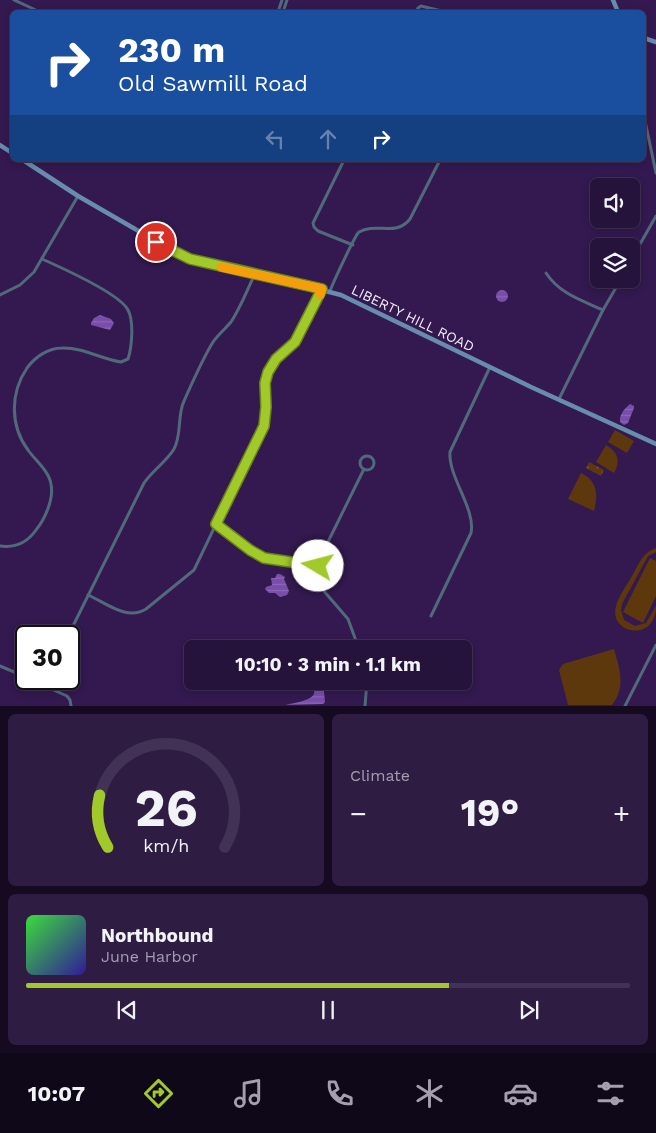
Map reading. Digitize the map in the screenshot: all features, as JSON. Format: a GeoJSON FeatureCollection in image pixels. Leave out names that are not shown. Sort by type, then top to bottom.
{"type":"FeatureCollection","features":[{"type":"Feature","properties":{"kind":"street"},"geometry":{"type":"LineString","coordinates":[[14,0],[36,10]]}},
{"type":"Feature","properties":{"kind":"street"},"geometry":{"type":"LineString","coordinates":[[417,10],[421,6],[438,10]]}},
{"type":"Feature","properties":{"kind":"street"},"geometry":{"type":"LineString","coordinates":[[646,125],[656,172]]}},
{"type":"Feature","properties":{"kind":"street","name":"LIBERTY HILL ROAD"},"geometry":{"type":"LineString","coordinates":[[26,162],[78,196],[180,254],[217,266],[330,291],[356,301],[490,368],[656,444]]}},
{"type":"Feature","properties":{"kind":"street"},"geometry":{"type":"LineString","coordinates":[[343,162],[313,223],[318,231],[353,245]]}},
{"type":"Feature","properties":{"kind":"street"},"geometry":{"type":"LineString","coordinates":[[330,291],[353,245],[354,238],[363,230],[398,228],[408,222],[439,162]]}},
{"type":"Feature","properties":{"kind":"street"},"geometry":{"type":"LineString","coordinates":[[0,295],[29,278],[78,196]]}},
{"type":"Feature","properties":{"kind":"street"},"geometry":{"type":"LineString","coordinates":[[640,244],[656,216]]}},
{"type":"Feature","properties":{"kind":"street"},"geometry":{"type":"LineString","coordinates":[[0,546],[17,546],[30,537],[38,528],[50,504],[51,497],[52,485],[49,478],[24,445],[16,429],[14,406],[19,383],[24,373],[40,355],[50,350],[73,348],[121,362],[128,359],[131,352],[131,317],[123,303],[103,290],[42,259]]}},
{"type":"Feature","properties":{"kind":"street"},"geometry":{"type":"LineString","coordinates":[[546,273],[562,291],[603,310]]}},
{"type":"Feature","properties":{"kind":"street"},"geometry":{"type":"LineString","coordinates":[[73,625],[144,483],[150,474],[168,458],[174,448],[178,438],[183,403],[209,350],[230,322],[255,274]]}},
{"type":"Feature","properties":{"kind":"street"},"geometry":{"type":"LineString","coordinates":[[559,400],[616,288]]}},
{"type":"Feature","properties":{"kind":"street"},"geometry":{"type":"LineString","coordinates":[[88,595],[131,614],[143,611],[194,570],[264,426],[266,407],[265,383],[268,372],[276,359],[295,342],[322,289]]}},
{"type":"Feature","properties":{"kind":"street"},"geometry":{"type":"LineString","coordinates":[[431,616],[471,532],[471,521],[451,463],[450,452],[490,368]]}},
{"type":"Feature","properties":{"kind":"street"},"geometry":{"type":"LineString","coordinates":[[365,457],[369,457],[372,459],[373,466],[368,470],[364,469],[361,466],[361,462],[365,457]]}},
{"type":"Feature","properties":{"kind":"street"},"geometry":{"type":"LineString","coordinates":[[355,640],[346,616],[323,590],[318,579],[318,566],[322,554],[364,469]]}},
{"type":"Feature","properties":{"kind":"street"},"geometry":{"type":"LineString","coordinates":[[216,524],[250,550],[264,558],[318,566]]}},
{"type":"Feature","properties":{"kind":"street"},"geometry":{"type":"LineString","coordinates":[[625,706],[656,645]]}},
{"type":"Feature","properties":{"kind":"street"},"geometry":{"type":"LineString","coordinates":[[0,666],[15,672]]}},
{"type":"Feature","properties":{"kind":"street"},"geometry":{"type":"LineString","coordinates":[[54,690],[67,696],[71,706]]}},
{"type":"Feature","properties":{"kind":"street"},"geometry":{"type":"LineString","coordinates":[[364,706],[366,690]]}},
{"type":"Feature","properties":{"kind":"shaded area"},"geometry":{"type":"Polygon","coordinates":[[[502,290],[508,296],[502,302],[496,296],[502,290]]]}},
{"type":"Feature","properties":{"kind":"shaded area"},"geometry":{"type":"Polygon","coordinates":[[[100,315],[111,319],[114,323],[110,330],[91,325],[94,318],[100,315]]]}},
{"type":"Feature","properties":{"kind":"shaded area"},"geometry":{"type":"Polygon","coordinates":[[[630,404],[634,408],[628,423],[624,425],[620,422],[620,417],[630,404]]]}},
{"type":"Feature","properties":{"kind":"shaded area"},"geometry":{"type":"Polygon","coordinates":[[[615,430],[634,441],[627,453],[608,442],[615,430]]]}},
{"type":"Feature","properties":{"kind":"shaded area"},"geometry":{"type":"Polygon","coordinates":[[[606,445],[617,457],[618,461],[614,473],[596,462],[606,445]]]}},
{"type":"Feature","properties":{"kind":"shaded area"},"geometry":{"type":"Polygon","coordinates":[[[589,462],[604,470],[601,476],[586,468],[589,462]]]}},
{"type":"Feature","properties":{"kind":"shaded area"},"geometry":{"type":"Polygon","coordinates":[[[581,473],[587,476],[594,484],[596,499],[594,511],[568,499],[581,473]]]}},
{"type":"Feature","properties":{"kind":"shaded area"},"geometry":{"type":"Polygon","coordinates":[[[656,548],[656,552],[648,556],[622,604],[621,610],[624,620],[635,626],[646,623],[656,606],[654,618],[648,626],[640,630],[624,628],[618,622],[615,614],[617,603],[641,559],[656,548]]]}},
{"type":"Feature","properties":{"kind":"shaded area"},"geometry":{"type":"Polygon","coordinates":[[[650,558],[656,561],[656,596],[643,623],[623,612],[650,558]]]}},
{"type":"Feature","properties":{"kind":"shaded area"},"geometry":{"type":"Polygon","coordinates":[[[277,574],[285,577],[284,579],[289,591],[287,595],[280,597],[275,593],[269,593],[265,589],[272,585],[271,578],[275,578],[277,574]]]}},
{"type":"Feature","properties":{"kind":"shaded area"},"geometry":{"type":"Polygon","coordinates":[[[614,649],[620,671],[620,685],[619,692],[612,705],[568,705],[559,670],[563,664],[614,649]]]}},
{"type":"Feature","properties":{"kind":"shaded area"},"geometry":{"type":"Polygon","coordinates":[[[314,690],[324,690],[325,702],[323,704],[286,705],[305,700],[312,696],[314,690]]]}},
{"type":"Feature","properties":{"kind":"slow traffic"},"geometry":{"type":"LineString","coordinates":[[221,267],[322,289],[320,295]]}},
{"type":"Feature","properties":{"kind":"route"},"geometry":{"type":"LineString","coordinates":[[156,242],[190,259],[322,289],[300,336],[271,365],[265,383],[266,407],[264,426],[216,524],[257,555],[264,558],[318,566]]}}]}
